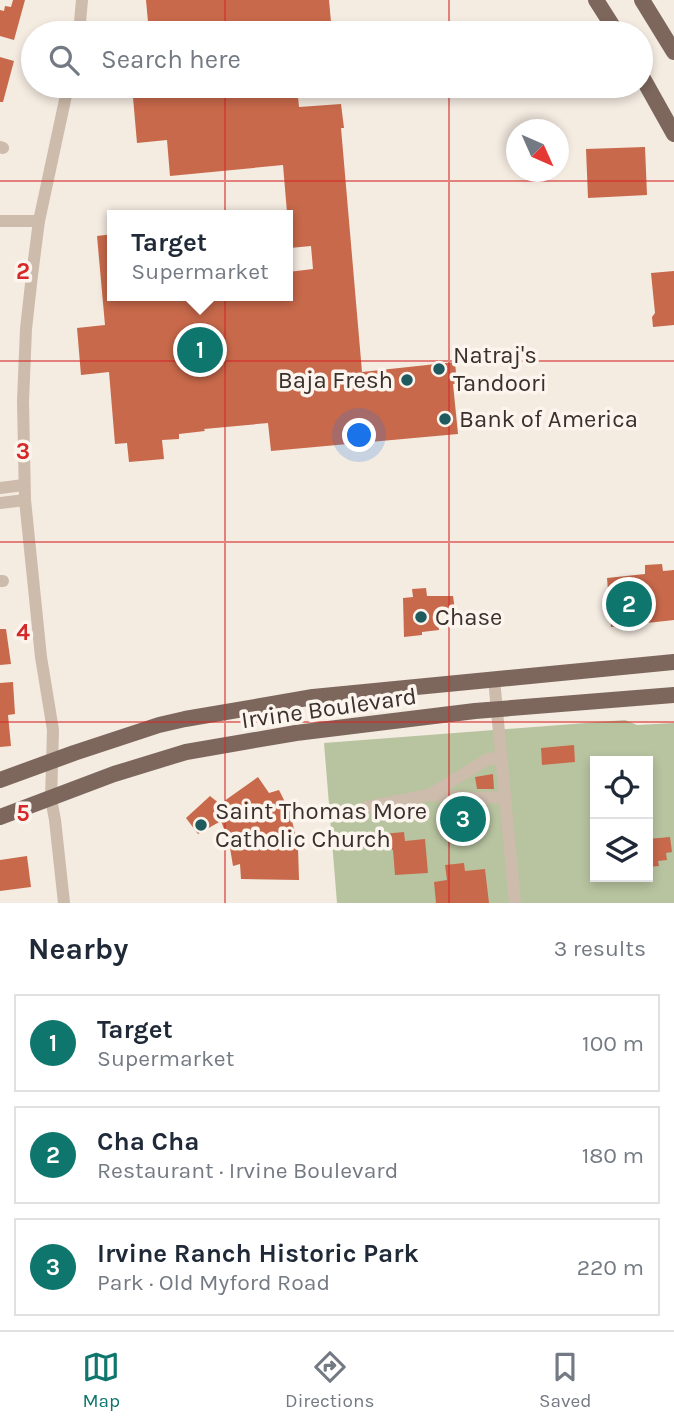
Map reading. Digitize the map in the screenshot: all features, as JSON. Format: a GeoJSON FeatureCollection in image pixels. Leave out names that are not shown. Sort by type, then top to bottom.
{"type":"FeatureCollection","features":[{"type":"Feature","properties":{"kind":"main road"},"geometry":{"type":"LineString","coordinates":[[596,0],[609,21]]}},
{"type":"Feature","properties":{"kind":"main road"},"geometry":{"type":"LineString","coordinates":[[642,0],[674,52]]}},
{"type":"Feature","properties":{"kind":"main road"},"geometry":{"type":"LineString","coordinates":[[653,96],[674,134]]}},
{"type":"Feature","properties":{"kind":"main road","name":"Irvine Boulevard"},"geometry":{"type":"LineString","coordinates":[[0,780],[159,725],[185,719],[313,697],[674,662]]}},
{"type":"Feature","properties":{"kind":"main road","name":"Irvine Boulevard"},"geometry":{"type":"LineString","coordinates":[[0,817],[114,774],[186,752],[296,733],[496,710],[674,695]]}},
{"type":"Feature","properties":{"kind":"street"},"geometry":{"type":"LineString","coordinates":[[80,21],[82,0]]}},
{"type":"Feature","properties":{"kind":"street"},"geometry":{"type":"LineString","coordinates":[[64,903],[51,799],[53,730],[41,657],[25,500],[23,401],[26,329],[39,221],[65,98]]}},
{"type":"Feature","properties":{"kind":"street"},"geometry":{"type":"LineString","coordinates":[[0,221],[39,221]]}},
{"type":"Feature","properties":{"kind":"street"},"geometry":{"type":"LineString","coordinates":[[0,488],[24,485]]}},
{"type":"Feature","properties":{"kind":"street"},"geometry":{"type":"LineString","coordinates":[[0,503],[25,500]]}},
{"type":"Feature","properties":{"kind":"street"},"geometry":{"type":"LineString","coordinates":[[494,680],[514,903]]}},
{"type":"Feature","properties":{"kind":"street"},"geometry":{"type":"LineString","coordinates":[[429,795],[488,759],[500,758]]}},
{"type":"Feature","properties":{"kind":"street"},"geometry":{"type":"LineString","coordinates":[[367,807],[429,795],[503,797]]}},
{"type":"Feature","properties":{"kind":"green space"},"geometry":{"type":"Polygon","coordinates":[[[625,720],[637,725],[674,723],[674,903],[337,903],[324,743],[625,720]]]}},
{"type":"Feature","properties":{"kind":"building"},"geometry":{"type":"Polygon","coordinates":[[[13,0],[25,0],[14,40],[0,36],[0,10],[4,11],[5,6],[11,7],[13,0]]]}},
{"type":"Feature","properties":{"kind":"building"},"geometry":{"type":"Polygon","coordinates":[[[146,0],[329,0],[331,21],[148,21],[146,0]]]}},
{"type":"Feature","properties":{"kind":"building"},"geometry":{"type":"Polygon","coordinates":[[[0,57],[14,61],[3,102],[0,102],[0,57]]]}},
{"type":"Feature","properties":{"kind":"building"},"geometry":{"type":"Polygon","coordinates":[[[133,98],[298,98],[299,107],[341,104],[362,372],[455,362],[457,384],[453,384],[458,434],[271,451],[268,423],[179,434],[179,439],[162,440],[164,459],[129,462],[127,443],[115,444],[109,372],[81,375],[77,328],[105,325],[97,236],[107,235],[107,301],[293,301],[293,271],[313,269],[311,246],[293,248],[293,210],[287,210],[283,165],[170,176],[167,140],[137,143],[133,98]]]}},
{"type":"Feature","properties":{"kind":"building"},"geometry":{"type":"Polygon","coordinates":[[[645,147],[647,195],[588,198],[586,149],[645,147]]]}},
{"type":"Feature","properties":{"kind":"building"},"geometry":{"type":"Polygon","coordinates":[[[674,271],[674,325],[653,327],[652,317],[655,313],[651,273],[674,271]]]}},
{"type":"Feature","properties":{"kind":"building"},"geometry":{"type":"Polygon","coordinates":[[[662,564],[663,571],[674,570],[674,620],[611,627],[607,578],[645,574],[645,565],[662,564]]]}},
{"type":"Feature","properties":{"kind":"building","name":"Chase"},"geometry":{"type":"Polygon","coordinates":[[[426,588],[427,596],[453,596],[455,610],[437,612],[439,630],[404,637],[403,598],[413,597],[412,589],[426,588]]]}},
{"type":"Feature","properties":{"kind":"building"},"geometry":{"type":"Polygon","coordinates":[[[0,629],[6,629],[11,664],[0,665],[0,629]]]}},
{"type":"Feature","properties":{"kind":"building"},"geometry":{"type":"Polygon","coordinates":[[[13,682],[15,714],[8,715],[11,746],[0,747],[0,683],[13,682]]]}},
{"type":"Feature","properties":{"kind":"building"},"geometry":{"type":"Polygon","coordinates":[[[574,745],[575,762],[542,765],[541,748],[574,745]]]}},
{"type":"Feature","properties":{"kind":"building"},"geometry":{"type":"Polygon","coordinates":[[[493,774],[494,789],[477,789],[475,777],[493,774]]]}},
{"type":"Feature","properties":{"kind":"building"},"geometry":{"type":"Polygon","coordinates":[[[258,777],[269,793],[279,790],[290,812],[298,847],[299,880],[241,879],[240,864],[233,866],[229,842],[221,821],[198,834],[186,818],[210,796],[220,804],[258,777]]]}},
{"type":"Feature","properties":{"kind":"building"},"geometry":{"type":"Polygon","coordinates":[[[404,832],[405,841],[425,839],[428,873],[395,875],[393,850],[387,850],[386,844],[383,844],[383,834],[404,832]]]}},
{"type":"Feature","properties":{"kind":"building"},"geometry":{"type":"Polygon","coordinates":[[[670,837],[672,852],[666,853],[667,860],[658,861],[659,866],[653,867],[653,839],[670,837]]]}},
{"type":"Feature","properties":{"kind":"building"},"geometry":{"type":"Polygon","coordinates":[[[27,856],[31,887],[0,891],[0,860],[27,856]]]}},
{"type":"Feature","properties":{"kind":"building"},"geometry":{"type":"Polygon","coordinates":[[[464,863],[465,871],[485,869],[489,903],[436,903],[434,882],[447,880],[445,865],[464,863]]]}},
{"type":"Feature","properties":{"kind":"place","name":"Target"},"geometry":{"type":"Point","coordinates":[200,350]}},
{"type":"Feature","properties":{"kind":"place","name":"Natraj's Tandoori"},"geometry":{"type":"Point","coordinates":[439,369]}},
{"type":"Feature","properties":{"kind":"place","name":"Baja Fresh"},"geometry":{"type":"Point","coordinates":[407,380]}},
{"type":"Feature","properties":{"kind":"place","name":"Bank of America"},"geometry":{"type":"Point","coordinates":[445,419]}},
{"type":"Feature","properties":{"kind":"place","name":"Cha Cha"},"geometry":{"type":"Point","coordinates":[629,604]}},
{"type":"Feature","properties":{"kind":"place","name":"Chase"},"geometry":{"type":"Point","coordinates":[421,617]}},
{"type":"Feature","properties":{"kind":"place","name":"Irvine Ranch Historic Park"},"geometry":{"type":"Point","coordinates":[463,819]}},
{"type":"Feature","properties":{"kind":"place","name":"Saint Thomas More Catholic Church"},"geometry":{"type":"Point","coordinates":[201,825]}}]}
